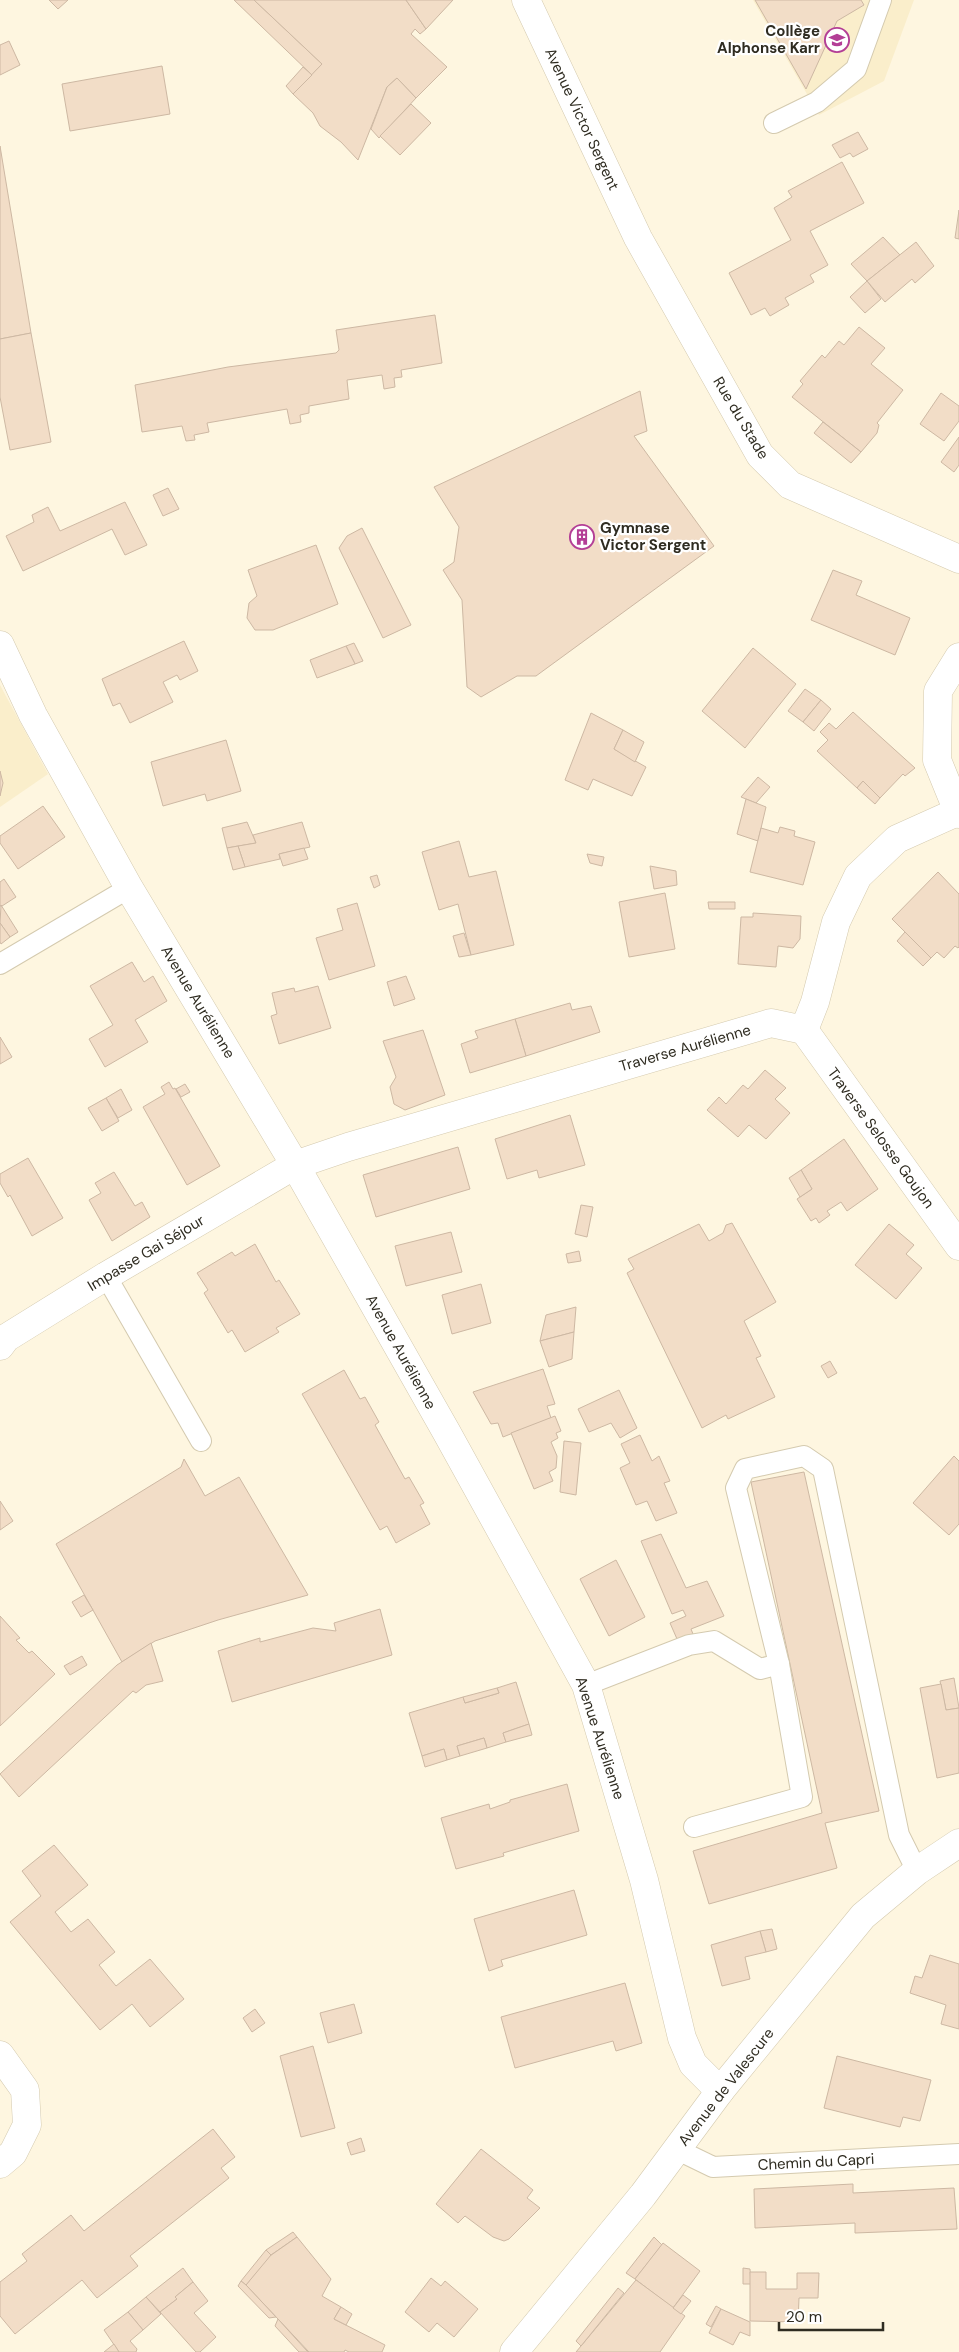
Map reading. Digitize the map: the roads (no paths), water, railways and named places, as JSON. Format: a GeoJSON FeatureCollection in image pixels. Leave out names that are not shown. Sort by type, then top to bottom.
{"type":"FeatureCollection","features":[{"type":"Feature","properties":{"kind":"street","name":"Avenue Victor Sergent"},"geometry":{"type":"LineString","coordinates":[[526,0],[638,238]]}},
{"type":"Feature","properties":{"kind":"street","name":"Rue du Stade"},"geometry":{"type":"LineString","coordinates":[[638,238],[760,455],[790,485],[959,559]]}},
{"type":"Feature","properties":{"kind":"street","name":"Avenue Aurélienne"},"geometry":{"type":"LineString","coordinates":[[0,646],[33,714],[129,888],[295,1165],[447,1433],[586,1685],[644,1880],[682,2038],[693,2064],[720,2091]]}},
{"type":"Feature","properties":{"kind":"street"},"geometry":{"type":"LineString","coordinates":[[804,1030],[818,993],[836,922],[858,876],[897,840],[958,813],[937,760],[938,691],[959,657]]}},
{"type":"Feature","properties":{"kind":"street","name":"Traverse Aurélienne"},"geometry":{"type":"LineString","coordinates":[[295,1165],[348,1147],[771,1023],[804,1030]]}},
{"type":"Feature","properties":{"kind":"street","name":"Traverse Selosse Goujon"},"geometry":{"type":"LineString","coordinates":[[804,1030],[959,1246]]}},
{"type":"Feature","properties":{"kind":"street","name":"Impasse Gai Séjour"},"geometry":{"type":"LineString","coordinates":[[0,1346],[6,1338],[106,1276],[295,1165]]}},
{"type":"Feature","properties":{"kind":"street","name":"Avenue de Valescure"},"geometry":{"type":"LineString","coordinates":[[514,2352],[678,2150],[720,2091],[863,1916],[917,1871],[959,1843]]}},
{"type":"Feature","properties":{"kind":"street"},"geometry":{"type":"LineString","coordinates":[[0,2054],[25,2090],[27,2125],[13,2153],[0,2164]]}},
{"type":"Feature","properties":{"kind":"lane"},"geometry":{"type":"LineString","coordinates":[[774,123],[817,102],[856,69],[881,0]]}},
{"type":"Feature","properties":{"kind":"lane"},"geometry":{"type":"LineString","coordinates":[[0,964],[129,888]]}},
{"type":"Feature","properties":{"kind":"lane"},"geometry":{"type":"LineString","coordinates":[[106,1276],[201,1441]]}},
{"type":"Feature","properties":{"kind":"lane"},"geometry":{"type":"LineString","coordinates":[[694,1827],[802,1796],[779,1664],[736,1488],[745,1469],[804,1456],[823,1469],[898,1830],[917,1871]]}},
{"type":"Feature","properties":{"kind":"lane"},"geometry":{"type":"LineString","coordinates":[[586,1685],[690,1645],[714,1641],[760,1669],[779,1664]]}},
{"type":"Feature","properties":{"kind":"lane","name":"Chemin du Capri"},"geometry":{"type":"LineString","coordinates":[[678,2150],[713,2167],[959,2154]]}},
{"type":"Feature","properties":{"kind":"place","name":"Collège Alphonse Karr"},"geometry":{"type":"Point","coordinates":[837,40]}},
{"type":"Feature","properties":{"kind":"place","name":"Gymnase Victor Sergent"},"geometry":{"type":"Point","coordinates":[582,537]}}]}
